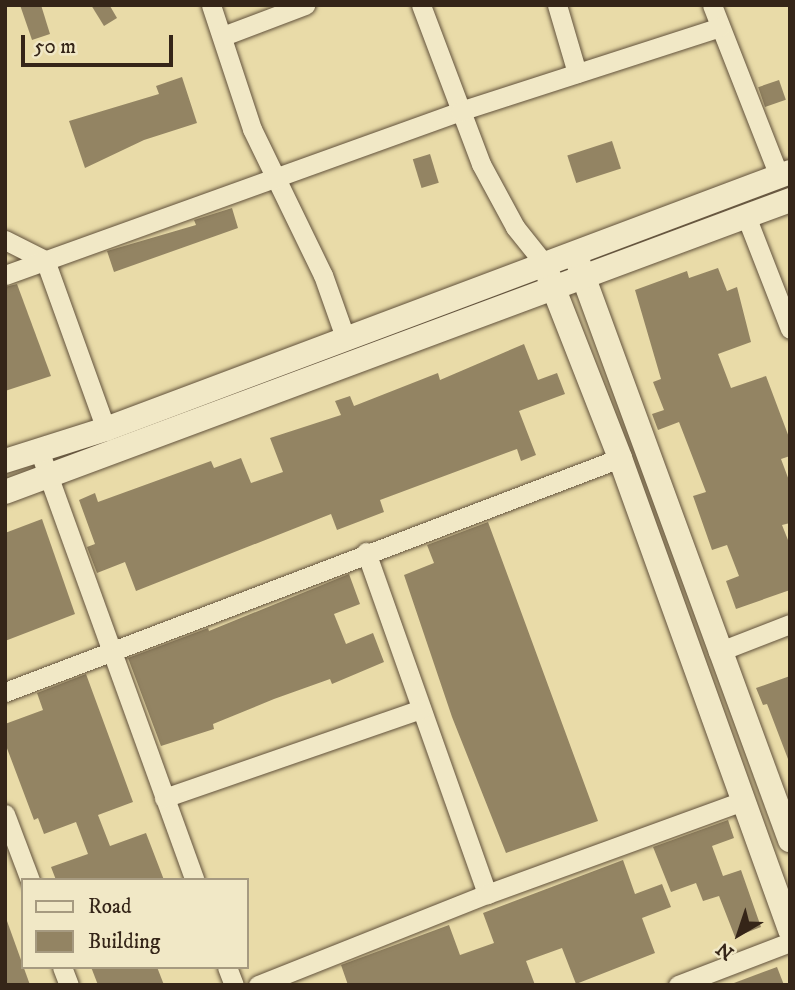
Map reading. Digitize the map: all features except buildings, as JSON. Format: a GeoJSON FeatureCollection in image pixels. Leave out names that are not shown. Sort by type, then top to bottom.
{"type":"FeatureCollection","features":[{"type":"Feature","properties":{"kind":"street"},"geometry":{"type":"LineString","coordinates":[[211,5],[251,130],[273,180],[323,275],[346,340]]}},
{"type":"Feature","properties":{"kind":"street"},"geometry":{"type":"LineString","coordinates":[[223,36],[305,5]]}},
{"type":"Feature","properties":{"kind":"street"},"geometry":{"type":"LineString","coordinates":[[421,5],[481,164],[509,216],[543,262],[553,287],[620,458],[790,930]]}},
{"type":"Feature","properties":{"kind":"street"},"geometry":{"type":"LineString","coordinates":[[556,5],[577,73]]}},
{"type":"Feature","properties":{"kind":"street"},"geometry":{"type":"LineString","coordinates":[[5,461],[106,429],[346,340],[543,262],[784,174],[712,5]]}},
{"type":"Feature","properties":{"kind":"street"},"geometry":{"type":"LineString","coordinates":[[5,275],[460,111],[720,27]]}},
{"type":"Feature","properties":{"kind":"street"},"geometry":{"type":"LineString","coordinates":[[5,492],[790,200]]}},
{"type":"Feature","properties":{"kind":"street"},"geometry":{"type":"LineString","coordinates":[[746,216],[790,329]]}},
{"type":"Feature","properties":{"kind":"street"},"geometry":{"type":"LineString","coordinates":[[5,240],[45,260],[106,429]]}},
{"type":"Feature","properties":{"kind":"street"},"geometry":{"type":"LineString","coordinates":[[574,251],[718,652],[780,788],[790,840]]}},
{"type":"Feature","properties":{"kind":"street"},"geometry":{"type":"LineString","coordinates":[[39,450],[194,878]]}},
{"type":"Feature","properties":{"kind":"street"},"geometry":{"type":"LineString","coordinates":[[5,692],[109,649],[620,458]]}},
{"type":"Feature","properties":{"kind":"street"},"geometry":{"type":"LineString","coordinates":[[366,552],[487,894]]}},
{"type":"Feature","properties":{"kind":"street"},"geometry":{"type":"LineString","coordinates":[[718,652],[790,624]]}},
{"type":"Feature","properties":{"kind":"street"},"geometry":{"type":"LineString","coordinates":[[164,798],[421,709]]}},
{"type":"Feature","properties":{"kind":"street"},"geometry":{"type":"LineString","coordinates":[[258,985],[487,894],[743,801]]}},
{"type":"Feature","properties":{"kind":"street"},"geometry":{"type":"LineString","coordinates":[[5,814],[29,878]]}},
{"type":"Feature","properties":{"kind":"street"},"geometry":{"type":"LineString","coordinates":[[678,985],[790,942]]}}]}
